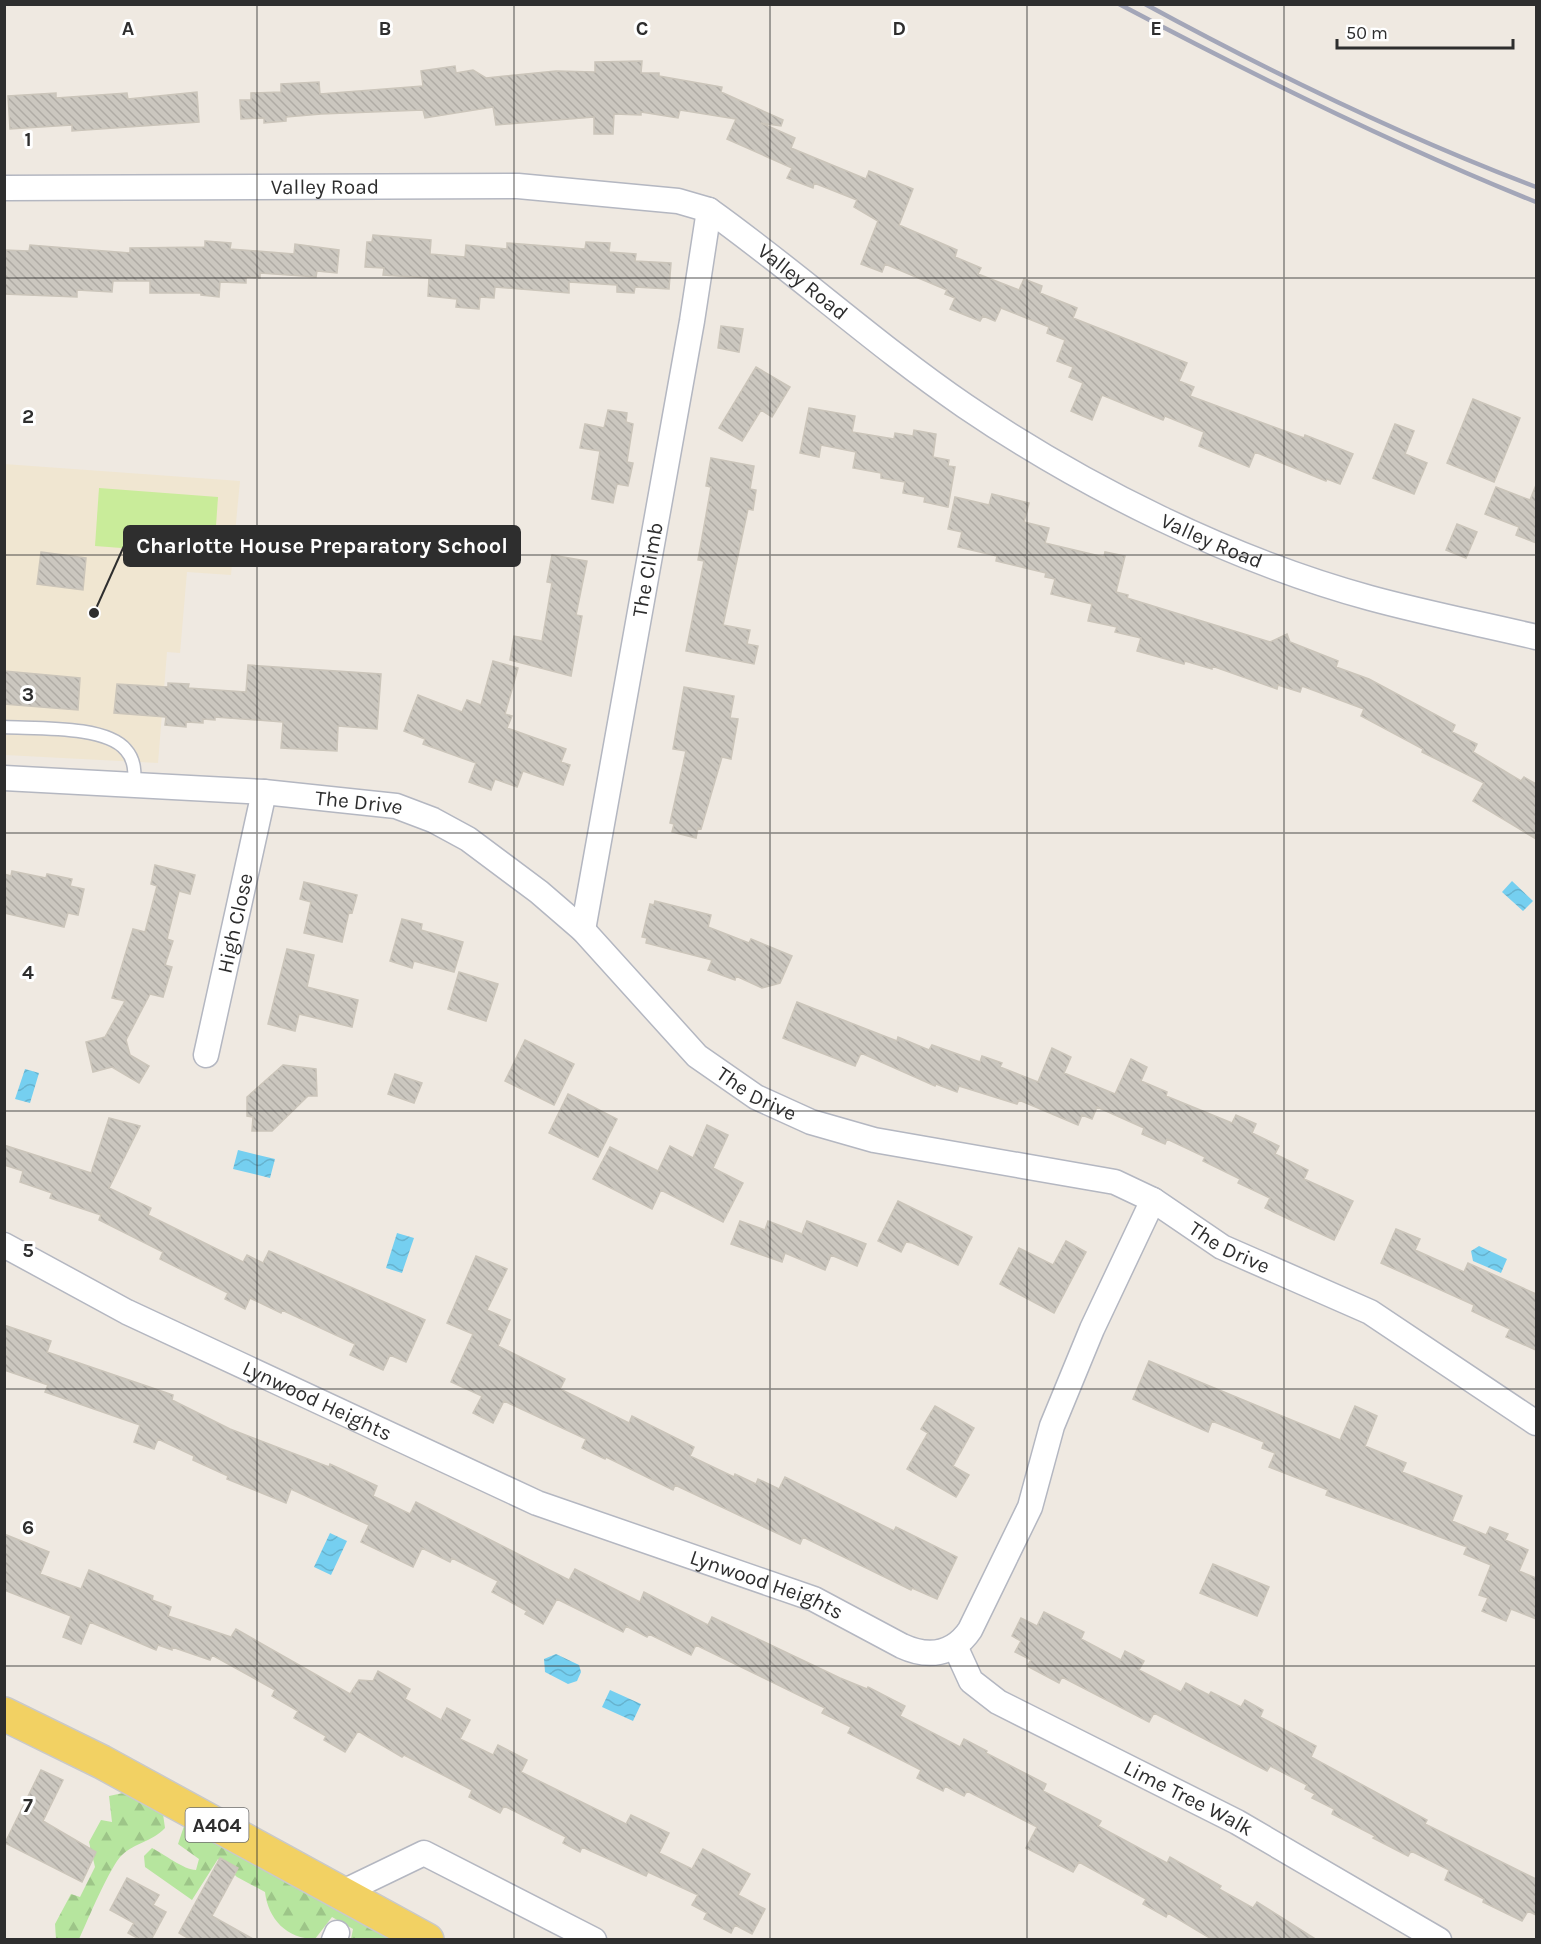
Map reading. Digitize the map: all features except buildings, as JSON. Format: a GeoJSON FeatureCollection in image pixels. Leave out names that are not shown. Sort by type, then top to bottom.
{"type":"FeatureCollection","features":[{"type":"Feature","properties":{"kind":"main road","name":"A404"},"geometry":{"type":"LineString","coordinates":[[4,1714],[118,1771],[427,1940]]}},
{"type":"Feature","properties":{"kind":"street","name":"Valley Road"},"geometry":{"type":"LineString","coordinates":[[4,188],[518,186],[678,201],[709,210],[965,405],[1049,459],[1173,523],[1290,573],[1370,598],[1536,637]]}},
{"type":"Feature","properties":{"kind":"street","name":"The Climb"},"geometry":{"type":"LineString","coordinates":[[583,930],[692,321],[709,210]]}},
{"type":"Feature","properties":{"kind":"street","name":"The Drive"},"geometry":{"type":"LineString","coordinates":[[4,777],[264,792],[396,806],[433,820],[468,839],[539,892],[583,930],[697,1056],[756,1097],[811,1122],[874,1140],[1115,1182],[1154,1200],[1222,1247],[1370,1312],[1536,1423]]}},
{"type":"Feature","properties":{"kind":"street","name":"High Close"},"geometry":{"type":"LineString","coordinates":[[206,1055],[264,792]]}},
{"type":"Feature","properties":{"kind":"street"},"geometry":{"type":"LineString","coordinates":[[955,1646],[970,1630],[1029,1507],[1052,1426],[1092,1329],[1154,1200]]}},
{"type":"Feature","properties":{"kind":"street","name":"Lynwood Heights"},"geometry":{"type":"LineString","coordinates":[[4,1245],[127,1312],[537,1503],[813,1599],[915,1652],[941,1653],[955,1646]]}},
{"type":"Feature","properties":{"kind":"street","name":"Lime Tree Walk"},"geometry":{"type":"LineString","coordinates":[[955,1646],[971,1681],[998,1702],[1237,1822],[1439,1940]]}},
{"type":"Feature","properties":{"kind":"street"},"geometry":{"type":"LineString","coordinates":[[341,1893],[424,1853],[594,1940]]}},
{"type":"Feature","properties":{"kind":"lane"},"geometry":{"type":"LineString","coordinates":[[4,727],[86,733],[114,739],[130,755],[135,769],[134,785]]}},
{"type":"Feature","properties":{"kind":"shaded area"},"geometry":{"type":"Polygon","coordinates":[[[4,464],[240,481],[231,575],[187,572],[180,653],[167,652],[158,763],[5,755],[4,464]]]}},
{"type":"Feature","properties":{"kind":"green space"},"geometry":{"type":"Polygon","coordinates":[[[99,488],[218,497],[214,555],[95,546],[99,488]]]}},
{"type":"Feature","properties":{"kind":"green space"},"geometry":{"type":"Polygon","coordinates":[[[137,1790],[163,1814],[165,1828],[154,1837],[127,1851],[117,1861],[79,1939],[56,1939],[55,1924],[71,1894],[80,1897],[95,1867],[89,1842],[101,1820],[112,1822],[109,1796],[137,1790]]]}},
{"type":"Feature","properties":{"kind":"green space"},"geometry":{"type":"Polygon","coordinates":[[[198,1823],[244,1857],[390,1939],[351,1939],[353,1929],[332,1917],[315,1939],[296,1935],[281,1926],[275,1919],[270,1911],[265,1892],[237,1877],[218,1859],[192,1900],[145,1867],[144,1856],[152,1848],[180,1865],[196,1870],[199,1859],[178,1844],[184,1826],[198,1823]]]}},
{"type":"Feature","properties":{"kind":"water"},"geometry":{"type":"Polygon","coordinates":[[[1512,881],[1533,901],[1523,911],[1502,892],[1512,881]]]}},
{"type":"Feature","properties":{"kind":"water"},"geometry":{"type":"Polygon","coordinates":[[[25,1069],[39,1073],[30,1103],[15,1099],[25,1069]]]}},
{"type":"Feature","properties":{"kind":"water"},"geometry":{"type":"Polygon","coordinates":[[[238,1150],[275,1159],[270,1178],[233,1169],[238,1150]]]}},
{"type":"Feature","properties":{"kind":"water"},"geometry":{"type":"Polygon","coordinates":[[[397,1233],[414,1238],[402,1273],[386,1268],[397,1233]]]}},
{"type":"Feature","properties":{"kind":"water"},"geometry":{"type":"Polygon","coordinates":[[[1479,1246],[1507,1259],[1501,1273],[1473,1261],[1471,1251],[1479,1246]]]}},
{"type":"Feature","properties":{"kind":"water"},"geometry":{"type":"Polygon","coordinates":[[[330,1533],[347,1541],[331,1575],[314,1567],[330,1533]]]}},
{"type":"Feature","properties":{"kind":"water"},"geometry":{"type":"Polygon","coordinates":[[[556,1654],[579,1665],[581,1672],[577,1681],[568,1684],[545,1672],[544,1659],[556,1654]]]}},
{"type":"Feature","properties":{"kind":"water"},"geometry":{"type":"Polygon","coordinates":[[[610,1690],[641,1704],[633,1721],[602,1707],[610,1690]]]}},
{"type":"Feature","properties":{"kind":"railway"},"geometry":{"type":"LineString","coordinates":[[1119,4],[1325,109],[1536,202]]}},
{"type":"Feature","properties":{"kind":"railway"},"geometry":{"type":"LineString","coordinates":[[1145,4],[1240,54],[1387,125],[1536,187]]}},
{"type":"Feature","properties":{"kind":"place","name":"Charlotte House Preparatory School"},"geometry":{"type":"Point","coordinates":[94,613]}}]}
